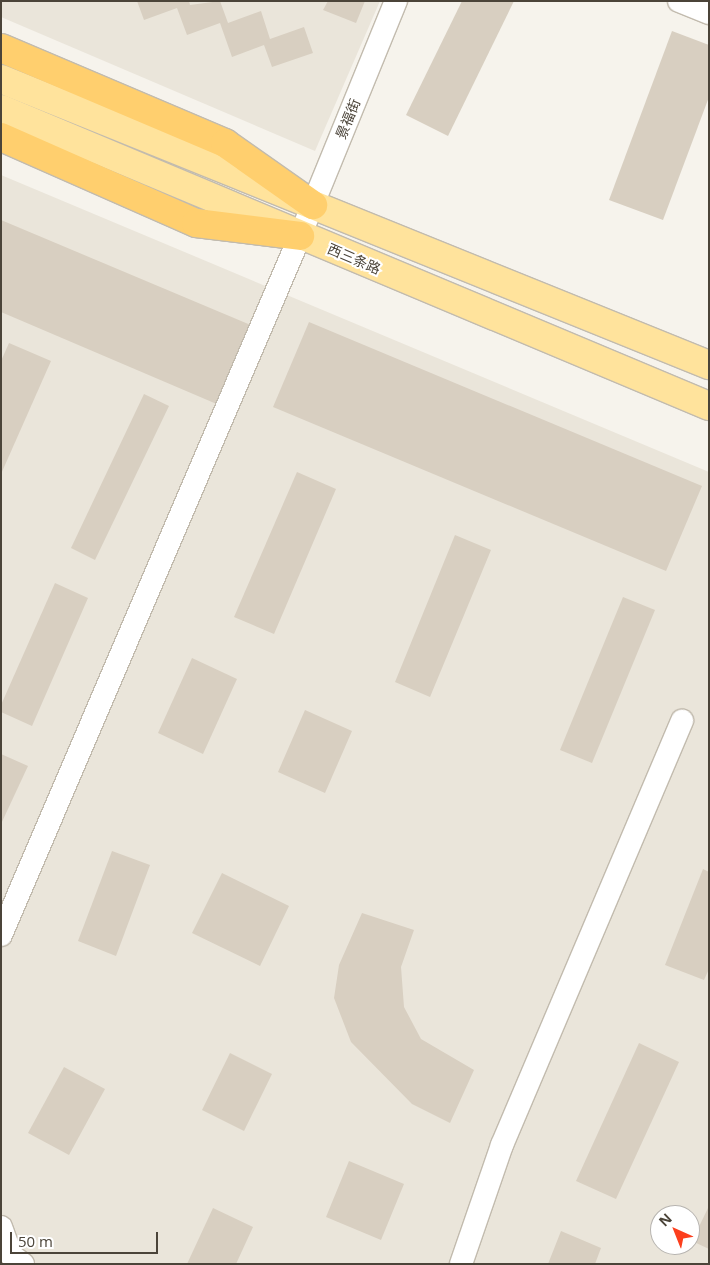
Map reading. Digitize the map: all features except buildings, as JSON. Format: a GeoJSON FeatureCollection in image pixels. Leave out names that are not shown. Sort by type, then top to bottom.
{"type":"FeatureCollection","features":[{"type":"Feature","properties":{"kind":"highway"},"geometry":{"type":"LineString","coordinates":[[1,48],[225,143],[313,205]]}},
{"type":"Feature","properties":{"kind":"highway"},"geometry":{"type":"LineString","coordinates":[[1,137],[196,223],[300,236]]}},
{"type":"Feature","properties":{"kind":"main road"},"geometry":{"type":"LineString","coordinates":[[1,79],[709,365]]}},
{"type":"Feature","properties":{"kind":"main road","name":"西三条路"},"geometry":{"type":"LineString","coordinates":[[1,109],[709,406]]}},
{"type":"Feature","properties":{"kind":"street","name":"景福街"},"geometry":{"type":"LineString","coordinates":[[1,936],[300,236],[396,1]]}},
{"type":"Feature","properties":{"kind":"street"},"geometry":{"type":"LineString","coordinates":[[679,1],[709,13]]}},
{"type":"Feature","properties":{"kind":"street"},"geometry":{"type":"LineString","coordinates":[[461,1264],[502,1145],[682,721]]}},
{"type":"Feature","properties":{"kind":"street"},"geometry":{"type":"LineString","coordinates":[[1,1227],[11,1255],[23,1264]]}},
{"type":"Feature","properties":{"kind":"shaded area"},"geometry":{"type":"Polygon","coordinates":[[[1,1],[380,1],[315,151],[1,17],[1,1]]]}},
{"type":"Feature","properties":{"kind":"shaded area"},"geometry":{"type":"Polygon","coordinates":[[[1,175],[709,472],[709,1264],[1,1264],[1,175]]]}}]}
